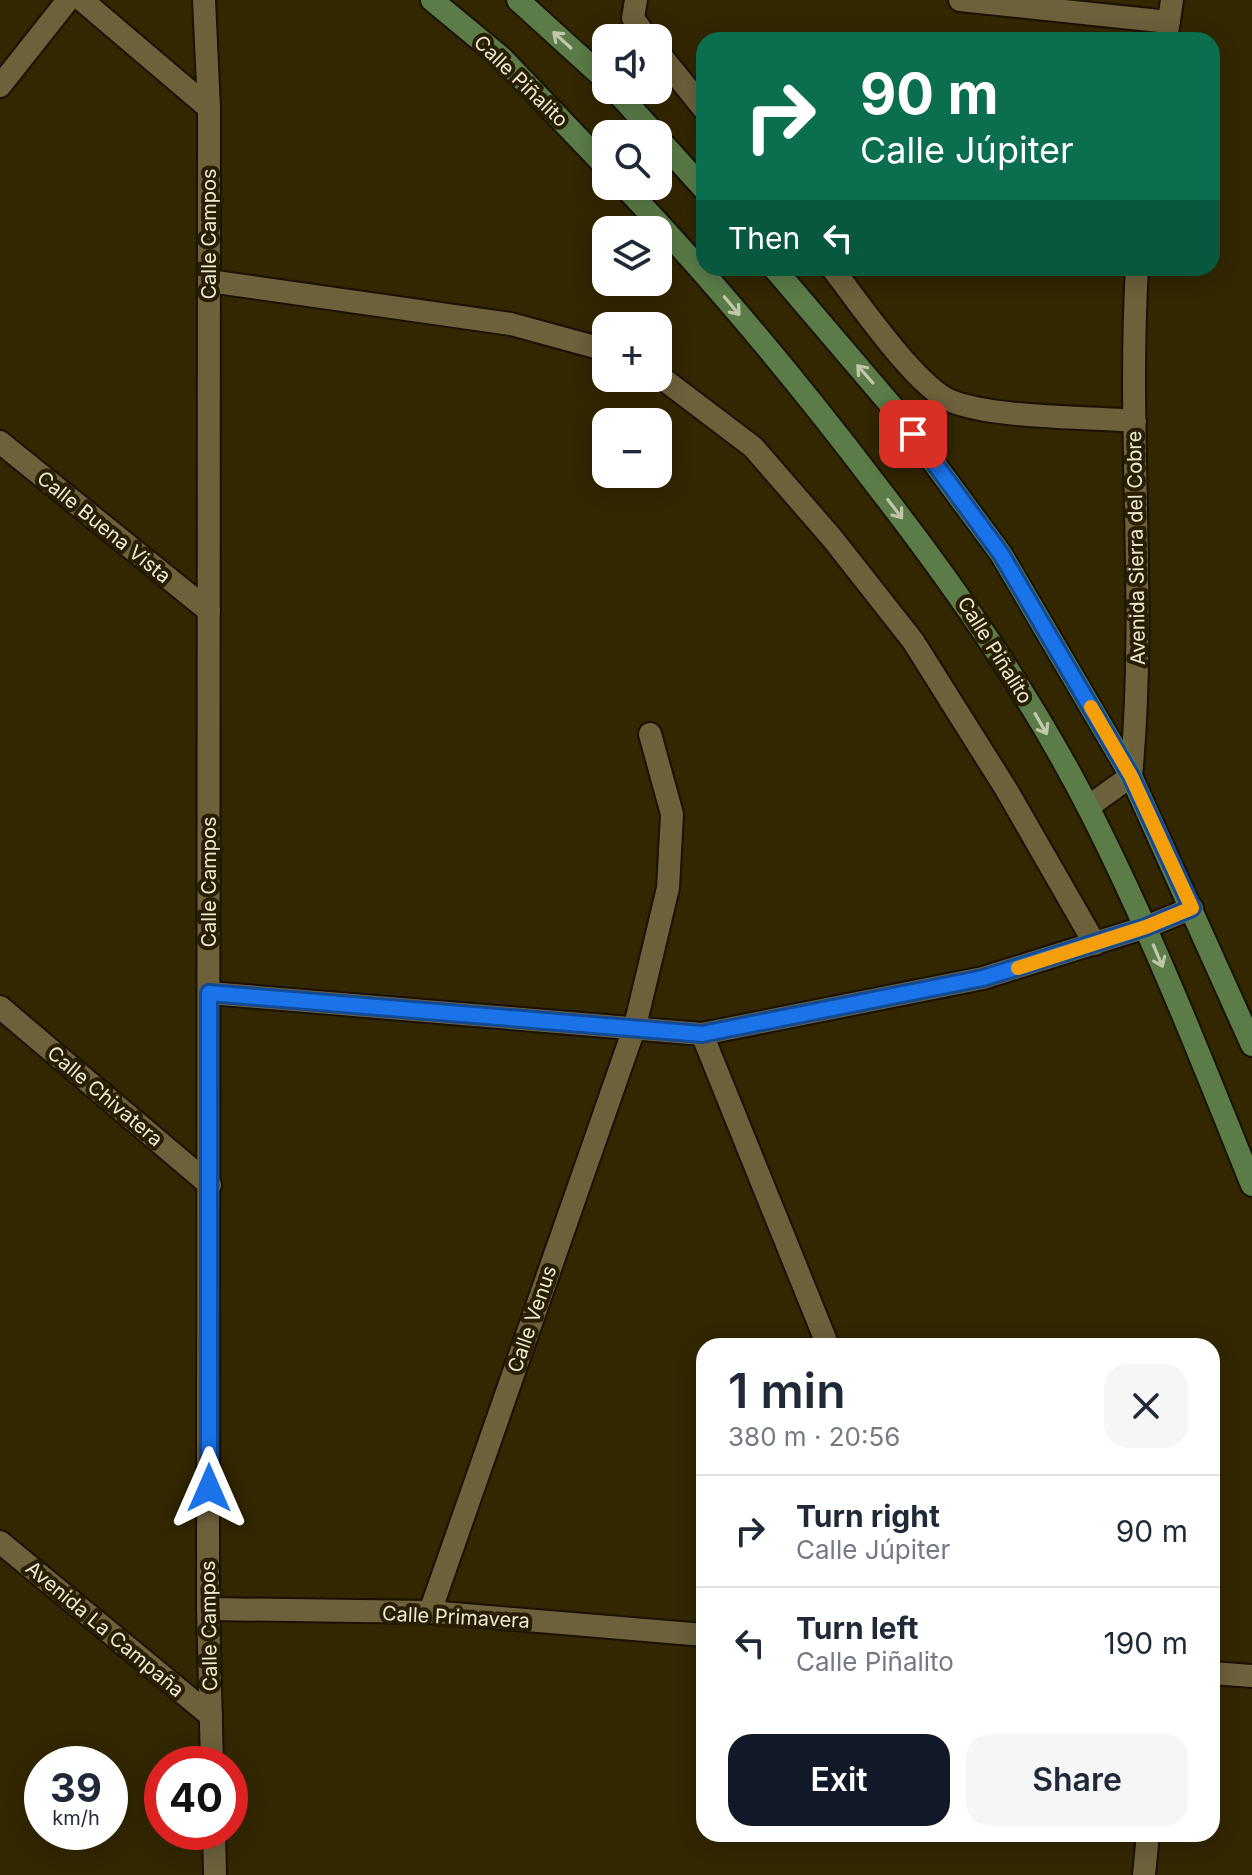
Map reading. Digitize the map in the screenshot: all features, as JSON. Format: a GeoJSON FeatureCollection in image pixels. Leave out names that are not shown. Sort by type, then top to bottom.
{"type":"FeatureCollection","features":[{"type":"Feature","properties":{"kind":"main road","name":"Calle Piñalito"},"geometry":{"type":"LineString","coordinates":[[432,0],[502,58],[592,152]]}},
{"type":"Feature","properties":{"kind":"main road"},"geometry":{"type":"LineString","coordinates":[[518,0],[592,67]]}},
{"type":"Feature","properties":{"kind":"main road"},"geometry":{"type":"LineString","coordinates":[[627,104],[642,120]]}},
{"type":"Feature","properties":{"kind":"main road"},"geometry":{"type":"LineString","coordinates":[[672,154],[696,180]]}},
{"type":"Feature","properties":{"kind":"main road","name":"Calle Piñalito"},"geometry":{"type":"LineString","coordinates":[[637,200],[696,263]]}},
{"type":"Feature","properties":{"kind":"main road","name":"Calle Piñalito"},"geometry":{"type":"LineString","coordinates":[[707,276],[826,419],[958,591],[1040,721],[1088,807],[1146,927],[1252,1185]]}},
{"type":"Feature","properties":{"kind":"main road"},"geometry":{"type":"LineString","coordinates":[[781,276],[895,410],[1001,554],[1131,776],[1252,1045]]}},
{"type":"Feature","properties":{"kind":"street"},"geometry":{"type":"LineString","coordinates":[[0,86],[68,0]]}},
{"type":"Feature","properties":{"kind":"street"},"geometry":{"type":"LineString","coordinates":[[82,0],[209,108]]}},
{"type":"Feature","properties":{"kind":"street","name":"Calle Campos"},"geometry":{"type":"LineString","coordinates":[[204,0],[209,108],[208,1609],[212,1746]]}},
{"type":"Feature","properties":{"kind":"street"},"geometry":{"type":"LineString","coordinates":[[636,0],[633,18],[637,24]]}},
{"type":"Feature","properties":{"kind":"street"},"geometry":{"type":"LineString","coordinates":[[970,0],[1169,21]]}},
{"type":"Feature","properties":{"kind":"street"},"geometry":{"type":"LineString","coordinates":[[672,69],[696,99]]}},
{"type":"Feature","properties":{"kind":"street"},"geometry":{"type":"LineString","coordinates":[[838,276],[922,380],[948,400],[977,408],[1135,421]]}},
{"type":"Feature","properties":{"kind":"street","name":"Avenida Sierra del Cobre"},"geometry":{"type":"LineString","coordinates":[[1131,776],[1138,701],[1133,331],[1136,276]]}},
{"type":"Feature","properties":{"kind":"street"},"geometry":{"type":"LineString","coordinates":[[209,281],[511,324],[592,346]]}},
{"type":"Feature","properties":{"kind":"street"},"geometry":{"type":"LineString","coordinates":[[672,386],[753,447],[832,538],[913,641],[1006,789],[1095,944]]}},
{"type":"Feature","properties":{"kind":"street","name":"Calle Buena Vista"},"geometry":{"type":"LineString","coordinates":[[0,442],[209,611]]}},
{"type":"Feature","properties":{"kind":"street","name":"Calle Venus"},"geometry":{"type":"LineString","coordinates":[[430,1612],[635,1026],[668,888],[672,814],[650,734]]}},
{"type":"Feature","properties":{"kind":"street"},"geometry":{"type":"LineString","coordinates":[[1088,807],[1131,776]]}},
{"type":"Feature","properties":{"kind":"street"},"geometry":{"type":"LineString","coordinates":[[209,993],[635,1026],[702,1034],[983,978],[1146,927],[1192,908]]}},
{"type":"Feature","properties":{"kind":"street","name":"Calle Chivatera"},"geometry":{"type":"LineString","coordinates":[[0,1007],[210,1185]]}},
{"type":"Feature","properties":{"kind":"street"},"geometry":{"type":"LineString","coordinates":[[702,1034],[825,1338]]}},
{"type":"Feature","properties":{"kind":"street","name":"Avenida La Campaña"},"geometry":{"type":"LineString","coordinates":[[0,1542],[211,1716]]}},
{"type":"Feature","properties":{"kind":"street","name":"Calle Primavera"},"geometry":{"type":"LineString","coordinates":[[208,1609],[430,1612],[696,1634]]}},
{"type":"Feature","properties":{"kind":"street"},"geometry":{"type":"LineString","coordinates":[[1220,1674],[1252,1676]]}},
{"type":"Feature","properties":{"kind":"street"},"geometry":{"type":"LineString","coordinates":[[1144,1875],[1147,1842]]}},
{"type":"Feature","properties":{"kind":"street"},"geometry":{"type":"LineString","coordinates":[[214,1850],[215,1875]]}},
{"type":"Feature","properties":{"kind":"slow traffic"},"geometry":{"type":"LineString","coordinates":[[1018,968],[1146,927],[1192,908],[1131,776],[1091,707]]}},
{"type":"Feature","properties":{"kind":"route"},"geometry":{"type":"LineString","coordinates":[[209,1488],[209,993],[419,1008],[702,1034],[983,978],[1146,927],[1192,908],[1131,776],[1001,554],[913,434]]}}]}
